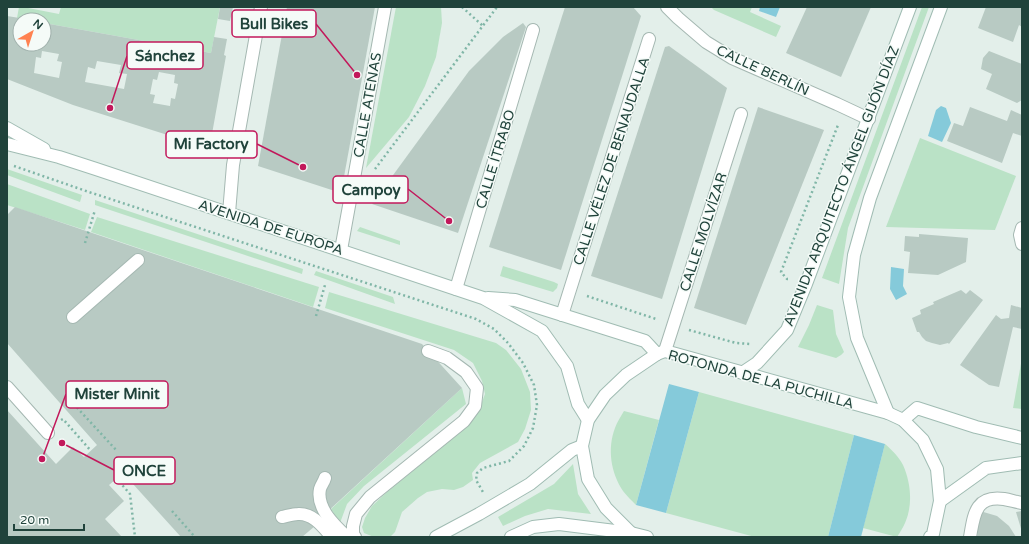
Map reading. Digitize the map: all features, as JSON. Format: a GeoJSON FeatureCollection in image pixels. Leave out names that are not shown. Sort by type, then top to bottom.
{"type":"FeatureCollection","features":[{"type":"Feature","properties":{"kind":"main road"},"geometry":{"type":"LineString","coordinates":[[229,213],[233,165],[261,7]]}},
{"type":"Feature","properties":{"kind":"main road","name":"CALLE ATENAS"},"geometry":{"type":"LineString","coordinates":[[341,250],[385,7]]}},
{"type":"Feature","properties":{"kind":"main road","name":"CALLE BERLÍN"},"geometry":{"type":"LineString","coordinates":[[667,7],[706,42],[732,58],[868,119]]}},
{"type":"Feature","properties":{"kind":"main road","name":"AVENIDA ARQUITECTO ÁNGEL GIJÓN DÍAZ"},"geometry":{"type":"LineString","coordinates":[[742,372],[757,363],[787,330],[806,284],[910,7]]}},
{"type":"Feature","properties":{"kind":"main road"},"geometry":{"type":"LineString","coordinates":[[888,412],[857,338],[849,297],[854,255],[870,198],[941,7]]}},
{"type":"Feature","properties":{"kind":"main road","name":"CALLE ÍTRABO"},"geometry":{"type":"LineString","coordinates":[[456,289],[533,30]]}},
{"type":"Feature","properties":{"kind":"main road","name":"CALLE VÉLEZ DE BENAUDALLA"},"geometry":{"type":"LineString","coordinates":[[562,315],[650,39]]}},
{"type":"Feature","properties":{"kind":"main road","name":"CALLE MOLVÍZAR"},"geometry":{"type":"LineString","coordinates":[[661,352],[741,114]]}},
{"type":"Feature","properties":{"kind":"main road","name":"AVENIDA DE EUROPA"},"geometry":{"type":"LineString","coordinates":[[7,128],[59,157]]}},
{"type":"Feature","properties":{"kind":"main road","name":"AVENIDA DE EUROPA"},"geometry":{"type":"LineString","coordinates":[[7,144],[59,157],[483,298],[542,331],[568,366],[578,404],[588,420]]}},
{"type":"Feature","properties":{"kind":"main road"},"geometry":{"type":"LineString","coordinates":[[1022,228],[1020,235],[1022,244]]}},
{"type":"Feature","properties":{"kind":"main road"},"geometry":{"type":"LineString","coordinates":[[73,318],[138,260]]}},
{"type":"Feature","properties":{"kind":"main road","name":"AVENIDA DE EUROPA"},"geometry":{"type":"LineString","coordinates":[[483,298],[515,300],[645,341],[661,352]]}},
{"type":"Feature","properties":{"kind":"main road"},"geometry":{"type":"LineString","coordinates":[[355,537],[353,534],[353,526],[356,514],[370,497],[464,420],[475,406],[477,388],[466,372],[447,358],[428,351]]}},
{"type":"Feature","properties":{"kind":"main road","name":"ROTONDA DE LA PUCHILLA"},"geometry":{"type":"LineString","coordinates":[[647,537],[632,533],[606,508],[588,479],[582,446],[588,420],[605,395],[626,375],[661,352],[742,372],[888,412],[903,420],[923,440],[937,469],[940,501],[933,534],[930,537]]}},
{"type":"Feature","properties":{"kind":"main road"},"geometry":{"type":"LineString","coordinates":[[7,387],[48,433]]}},
{"type":"Feature","properties":{"kind":"main road"},"geometry":{"type":"LineString","coordinates":[[903,420],[917,408],[976,427],[1022,438]]}},
{"type":"Feature","properties":{"kind":"main road"},"geometry":{"type":"LineString","coordinates":[[436,537],[492,507],[530,484],[572,450],[582,446]]}},
{"type":"Feature","properties":{"kind":"main road"},"geometry":{"type":"LineString","coordinates":[[940,501],[986,468],[1022,463]]}},
{"type":"Feature","properties":{"kind":"main road"},"geometry":{"type":"LineString","coordinates":[[325,478],[320,488],[319,497],[322,506],[328,516],[347,537]]}},
{"type":"Feature","properties":{"kind":"main road"},"geometry":{"type":"LineString","coordinates":[[970,537],[975,510],[981,504],[993,499],[1003,499],[1022,503]]}},
{"type":"Feature","properties":{"kind":"main road"},"geometry":{"type":"LineString","coordinates":[[282,517],[307,514],[332,537]]}},
{"type":"Feature","properties":{"kind":"main road"},"geometry":{"type":"LineString","coordinates":[[511,537],[533,527],[559,524],[632,533]]}},
{"type":"Feature","properties":{"kind":"path"},"geometry":{"type":"LineString","coordinates":[[462,7],[483,26]]}},
{"type":"Feature","properties":{"kind":"path"},"geometry":{"type":"LineString","coordinates":[[373,171],[497,7]]}},
{"type":"Feature","properties":{"kind":"path"},"geometry":{"type":"LineString","coordinates":[[806,284],[786,279],[781,272],[839,126],[834,124]]}},
{"type":"Feature","properties":{"kind":"path"},"geometry":{"type":"LineString","coordinates":[[14,166],[476,319],[494,329],[508,343],[523,363],[534,385],[537,406],[533,428],[524,446],[509,461],[483,468],[477,473],[476,480],[492,507]]}},
{"type":"Feature","properties":{"kind":"path"},"geometry":{"type":"LineString","coordinates":[[85,243],[95,210]]}},
{"type":"Feature","properties":{"kind":"path"},"geometry":{"type":"LineString","coordinates":[[316,316],[325,284]]}},
{"type":"Feature","properties":{"kind":"path"},"geometry":{"type":"LineString","coordinates":[[85,387],[70,400],[117,451]]}},
{"type":"Feature","properties":{"kind":"path"},"geometry":{"type":"LineString","coordinates":[[48,433],[63,419],[91,451]]}},
{"type":"Feature","properties":{"kind":"path"},"geometry":{"type":"LineString","coordinates":[[116,478],[130,494],[135,537]]}},
{"type":"Feature","properties":{"kind":"path"},"geometry":{"type":"LineString","coordinates":[[172,511],[195,537]]}},
{"type":"Feature","properties":{"kind":"green space"},"geometry":{"type":"Polygon","coordinates":[[[19,7],[23,7],[49,12],[18,12],[19,7]]]}},
{"type":"Feature","properties":{"kind":"green space"},"geometry":{"type":"Polygon","coordinates":[[[61,7],[220,7],[211,53],[52,24],[52,13],[59,14],[61,7]]]}},
{"type":"Feature","properties":{"kind":"green space"},"geometry":{"type":"Polygon","coordinates":[[[396,7],[441,7],[442,23],[436,57],[425,86],[409,117],[366,168],[396,7]]]}},
{"type":"Feature","properties":{"kind":"green space"},"geometry":{"type":"Polygon","coordinates":[[[711,7],[752,7],[750,12],[781,26],[776,37],[714,10],[711,7]]]}},
{"type":"Feature","properties":{"kind":"green space"},"geometry":{"type":"Polygon","coordinates":[[[922,7],[929,7],[848,228],[839,284],[822,278],[922,7]]]}},
{"type":"Feature","properties":{"kind":"green space"},"geometry":{"type":"Polygon","coordinates":[[[920,138],[1016,176],[995,230],[886,227],[920,138]]]}},
{"type":"Feature","properties":{"kind":"green space"},"geometry":{"type":"Polygon","coordinates":[[[7,169],[82,195],[80,202],[7,175],[7,169]]]}},
{"type":"Feature","properties":{"kind":"green space"},"geometry":{"type":"Polygon","coordinates":[[[7,184],[90,214],[85,230],[7,205],[7,184]]]}},
{"type":"Feature","properties":{"kind":"green space"},"geometry":{"type":"Polygon","coordinates":[[[95,200],[303,269],[302,274],[95,205],[95,200]]]}},
{"type":"Feature","properties":{"kind":"green space"},"geometry":{"type":"Polygon","coordinates":[[[97,217],[319,287],[313,307],[91,232],[97,217]]]}},
{"type":"Feature","properties":{"kind":"green space"},"geometry":{"type":"Polygon","coordinates":[[[360,227],[400,241],[400,245],[357,231],[360,227]]]}},
{"type":"Feature","properties":{"kind":"green space"},"geometry":{"type":"Polygon","coordinates":[[[503,266],[554,282],[558,284],[557,288],[553,292],[500,276],[503,266]]]}},
{"type":"Feature","properties":{"kind":"green space"},"geometry":{"type":"Polygon","coordinates":[[[316,271],[393,297],[395,304],[314,275],[316,271]]]}},
{"type":"Feature","properties":{"kind":"green space"},"geometry":{"type":"Polygon","coordinates":[[[329,292],[496,343],[506,350],[521,369],[530,392],[531,410],[525,429],[518,442],[480,463],[472,473],[473,480],[463,487],[454,490],[442,489],[427,492],[418,498],[402,512],[395,532],[390,537],[374,537],[364,533],[362,527],[372,506],[468,426],[479,410],[485,394],[482,381],[473,363],[454,350],[325,308],[329,292]]]}},
{"type":"Feature","properties":{"kind":"green space"},"geometry":{"type":"Polygon","coordinates":[[[817,305],[833,310],[836,334],[844,352],[836,358],[798,347],[817,305]]]}},
{"type":"Feature","properties":{"kind":"green space"},"geometry":{"type":"Polygon","coordinates":[[[1022,358],[1022,409],[1013,408],[1022,358]]]}},
{"type":"Feature","properties":{"kind":"green space"},"geometry":{"type":"Polygon","coordinates":[[[462,388],[466,404],[364,486],[347,504],[340,523],[331,509],[462,388]]]}},
{"type":"Feature","properties":{"kind":"green space"},"geometry":{"type":"Polygon","coordinates":[[[699,392],[854,435],[828,537],[755,537],[666,513],[699,392]]]}},
{"type":"Feature","properties":{"kind":"green space"},"geometry":{"type":"Polygon","coordinates":[[[624,411],[659,420],[636,505],[623,491],[613,469],[611,444],[617,424],[624,411]]]}},
{"type":"Feature","properties":{"kind":"green space"},"geometry":{"type":"Polygon","coordinates":[[[885,444],[903,465],[908,479],[910,494],[908,516],[897,537],[863,528],[885,444]]]}},
{"type":"Feature","properties":{"kind":"green space"},"geometry":{"type":"Polygon","coordinates":[[[573,464],[578,494],[591,514],[548,509],[525,516],[503,526],[498,517],[554,484],[573,464]]]}},
{"type":"Feature","properties":{"kind":"water"},"geometry":{"type":"Polygon","coordinates":[[[760,7],[780,7],[776,17],[759,11],[760,7]]]}},
{"type":"Feature","properties":{"kind":"water"},"geometry":{"type":"Polygon","coordinates":[[[941,106],[946,108],[951,123],[942,142],[928,136],[936,110],[941,106]]]}},
{"type":"Feature","properties":{"kind":"water"},"geometry":{"type":"Polygon","coordinates":[[[891,267],[904,269],[903,286],[907,294],[896,300],[890,289],[891,267]]]}},
{"type":"Feature","properties":{"kind":"water"},"geometry":{"type":"Polygon","coordinates":[[[669,384],[699,392],[666,513],[636,505],[669,384]]]}},
{"type":"Feature","properties":{"kind":"water"},"geometry":{"type":"Polygon","coordinates":[[[854,435],[885,444],[861,537],[828,537],[854,435]]]}},
{"type":"Feature","properties":{"kind":"building"},"geometry":{"type":"Polygon","coordinates":[[[220,7],[233,7],[230,21],[218,19],[220,7]]]}},
{"type":"Feature","properties":{"kind":"building"},"geometry":{"type":"Polygon","coordinates":[[[287,7],[375,7],[341,193],[258,166],[287,7]]]}},
{"type":"Feature","properties":{"kind":"building"},"geometry":{"type":"Polygon","coordinates":[[[565,7],[633,7],[641,16],[561,270],[489,247],[565,7]]]}},
{"type":"Feature","properties":{"kind":"building"},"geometry":{"type":"Polygon","coordinates":[[[807,7],[871,7],[841,77],[786,53],[807,7]]]}},
{"type":"Feature","properties":{"kind":"building"},"geometry":{"type":"Polygon","coordinates":[[[986,7],[1022,7],[1022,27],[1019,25],[1013,42],[978,28],[986,7]]]}},
{"type":"Feature","properties":{"kind":"building"},"geometry":{"type":"Polygon","coordinates":[[[7,16],[12,17],[12,52],[42,52],[41,58],[36,57],[34,73],[59,78],[62,62],[57,61],[59,54],[48,52],[52,52],[52,24],[211,53],[214,37],[227,39],[224,55],[226,56],[210,145],[196,142],[196,144],[73,105],[7,79],[7,16]],[[97,61],[95,69],[88,67],[85,82],[124,89],[127,74],[119,73],[121,65],[97,61]],[[159,72],[157,80],[153,79],[150,94],[155,95],[153,103],[170,106],[171,98],[175,99],[178,84],[174,83],[175,75],[159,72]]]}},
{"type":"Feature","properties":{"kind":"building"},"geometry":{"type":"Polygon","coordinates":[[[523,23],[526,27],[458,233],[372,204],[469,71],[503,37],[523,23]]]}},
{"type":"Feature","properties":{"kind":"building"},"geometry":{"type":"Polygon","coordinates":[[[669,46],[727,88],[662,299],[591,276],[665,47],[669,46]]]}},
{"type":"Feature","properties":{"kind":"building"},"geometry":{"type":"Polygon","coordinates":[[[989,51],[1022,64],[1022,100],[1017,103],[986,89],[992,74],[981,69],[983,58],[989,51]]]}},
{"type":"Feature","properties":{"kind":"building"},"geometry":{"type":"Polygon","coordinates":[[[758,107],[824,130],[746,325],[694,308],[758,107]]]}},
{"type":"Feature","properties":{"kind":"building"},"geometry":{"type":"Polygon","coordinates":[[[970,107],[1007,121],[1011,110],[1022,115],[1022,136],[1013,133],[1002,163],[947,141],[954,123],[963,126],[970,107]]]}},
{"type":"Feature","properties":{"kind":"building"},"geometry":{"type":"Polygon","coordinates":[[[15,207],[422,344],[462,388],[326,513],[315,526],[302,537],[181,537],[123,473],[109,485],[124,501],[105,519],[122,537],[7,537],[7,410],[56,464],[73,447],[84,457],[97,445],[7,343],[7,215],[15,207]]]}},
{"type":"Feature","properties":{"kind":"building"},"geometry":{"type":"Polygon","coordinates":[[[919,234],[968,238],[966,262],[938,275],[908,273],[910,252],[904,251],[905,236],[919,237],[919,234]]]}},
{"type":"Feature","properties":{"kind":"building"},"geometry":{"type":"Polygon","coordinates":[[[961,290],[966,294],[970,290],[983,300],[949,344],[940,345],[926,341],[919,332],[917,332],[912,318],[921,314],[920,310],[934,304],[933,302],[961,290]]]}},
{"type":"Feature","properties":{"kind":"building"},"geometry":{"type":"Polygon","coordinates":[[[1011,305],[1022,308],[1022,329],[1013,327],[999,387],[989,385],[960,365],[996,315],[1001,319],[1009,318],[1011,305]]]}},
{"type":"Feature","properties":{"kind":"building"},"geometry":{"type":"Polygon","coordinates":[[[980,511],[997,516],[1009,526],[1016,537],[977,537],[980,511]]]}},
{"type":"Feature","properties":{"kind":"building"},"geometry":{"type":"Polygon","coordinates":[[[1022,511],[1022,532],[1016,512],[1022,511]]]}},
{"type":"Feature","properties":{"kind":"place","name":"Bull Bikes"},"geometry":{"type":"Point","coordinates":[357,75]}},
{"type":"Feature","properties":{"kind":"place","name":"Sánchez"},"geometry":{"type":"Point","coordinates":[110,108]}},
{"type":"Feature","properties":{"kind":"place","name":"Mi Factory"},"geometry":{"type":"Point","coordinates":[303,167]}},
{"type":"Feature","properties":{"kind":"place","name":"Campoy"},"geometry":{"type":"Point","coordinates":[449,221]}},
{"type":"Feature","properties":{"kind":"place","name":"ONCE"},"geometry":{"type":"Point","coordinates":[62,443]}},
{"type":"Feature","properties":{"kind":"place","name":"Mister Minit"},"geometry":{"type":"Point","coordinates":[42,459]}}]}
